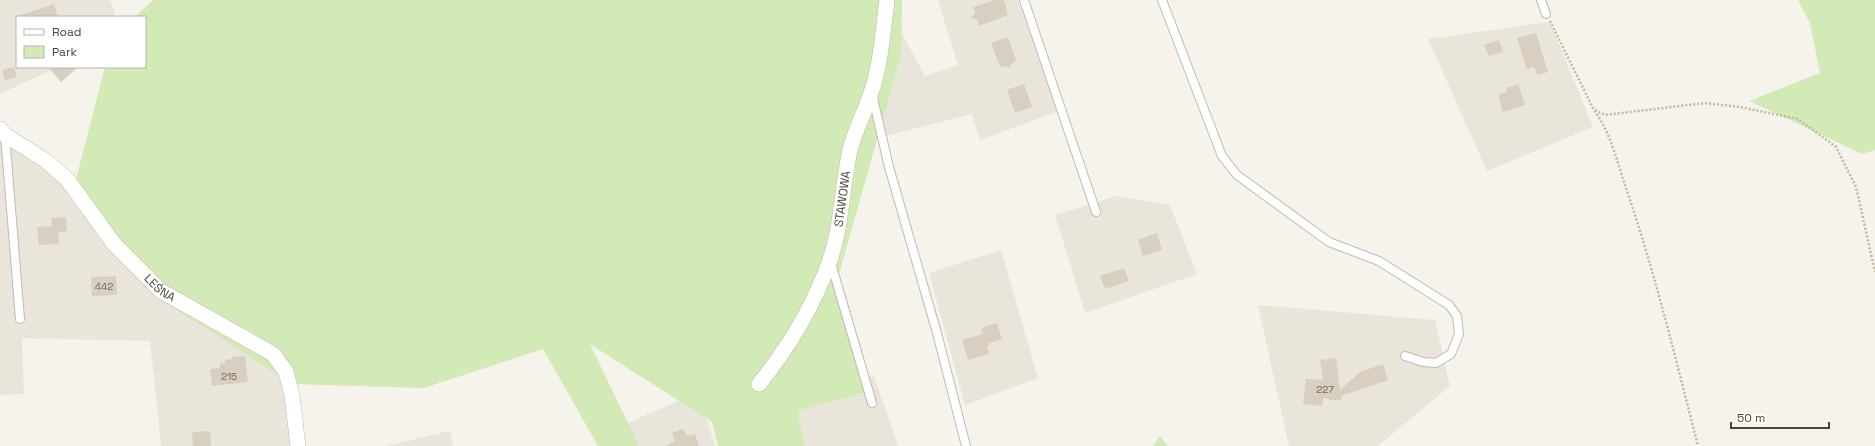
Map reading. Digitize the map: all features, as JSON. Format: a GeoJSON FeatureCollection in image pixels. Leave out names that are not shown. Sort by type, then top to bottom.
{"type":"FeatureCollection","features":[{"type":"Feature","properties":{"kind":"street","name":"STAWOWA"},"geometry":{"type":"LineString","coordinates":[[759,384],[779,360],[803,321],[830,260],[839,221],[850,149],[872,92],[883,37],[887,0]]}},
{"type":"Feature","properties":{"kind":"street","name":"LEŚNA"},"geometry":{"type":"LineString","coordinates":[[3,132],[45,160],[67,179],[114,244],[162,291],[273,354],[286,372],[292,395],[298,446]]}},
{"type":"Feature","properties":{"kind":"lane"},"geometry":{"type":"LineString","coordinates":[[1024,0],[1096,212]]}},
{"type":"Feature","properties":{"kind":"lane"},"geometry":{"type":"LineString","coordinates":[[1162,0],[1222,156],[1237,175],[1329,242],[1379,261],[1449,305],[1457,316],[1459,334],[1451,354],[1436,363],[1423,362],[1405,356]]}},
{"type":"Feature","properties":{"kind":"lane"},"geometry":{"type":"LineString","coordinates":[[1541,0],[1546,14]]}},
{"type":"Feature","properties":{"kind":"lane"},"geometry":{"type":"LineString","coordinates":[[872,92],[889,166],[937,333],[966,446]]}},
{"type":"Feature","properties":{"kind":"lane"},"geometry":{"type":"LineString","coordinates":[[3,132],[20,319]]}},
{"type":"Feature","properties":{"kind":"lane"},"geometry":{"type":"LineString","coordinates":[[830,260],[872,403]]}},
{"type":"Feature","properties":{"kind":"path"},"geometry":{"type":"LineString","coordinates":[[1546,14],[1594,110],[1604,123],[1634,212],[1666,317],[1698,446]]}},
{"type":"Feature","properties":{"kind":"path"},"geometry":{"type":"LineString","coordinates":[[1594,110],[1605,115],[1706,103],[1740,107],[1798,118],[1836,147],[1856,187],[1875,272]]}},
{"type":"Feature","properties":{"kind":"shaded area"},"geometry":{"type":"Polygon","coordinates":[[[0,0],[110,0],[116,16],[16,16],[16,68],[56,68],[0,94],[0,0]]]}},
{"type":"Feature","properties":{"kind":"shaded area"},"geometry":{"type":"Polygon","coordinates":[[[938,0],[1018,0],[1059,111],[980,140],[972,114],[885,136],[876,94],[892,15],[925,76],[958,65],[938,0]]]}},
{"type":"Feature","properties":{"kind":"shaded area"},"geometry":{"type":"Polygon","coordinates":[[[1550,22],[1593,127],[1487,171],[1428,39],[1550,22]]]}},
{"type":"Feature","properties":{"kind":"shaded area"},"geometry":{"type":"Polygon","coordinates":[[[0,135],[43,162],[281,372],[294,446],[161,446],[150,341],[22,338],[24,394],[0,395],[0,135]]]}},
{"type":"Feature","properties":{"kind":"shaded area"},"geometry":{"type":"Polygon","coordinates":[[[1117,196],[1170,205],[1197,274],[1085,313],[1055,215],[1117,196]]]}},
{"type":"Feature","properties":{"kind":"shaded area"},"geometry":{"type":"Polygon","coordinates":[[[1001,250],[1038,378],[965,405],[929,273],[1001,250]]]}},
{"type":"Feature","properties":{"kind":"shaded area"},"geometry":{"type":"Polygon","coordinates":[[[1258,305],[1435,320],[1450,386],[1378,446],[1289,446],[1258,305]]]}},
{"type":"Feature","properties":{"kind":"shaded area"},"geometry":{"type":"Polygon","coordinates":[[[874,376],[898,446],[803,446],[788,404],[874,376]]]}},
{"type":"Feature","properties":{"kind":"shaded area"},"geometry":{"type":"Polygon","coordinates":[[[698,393],[715,446],[627,446],[620,426],[698,393]]]}},
{"type":"Feature","properties":{"kind":"shaded area"},"geometry":{"type":"Polygon","coordinates":[[[450,431],[453,446],[385,446],[450,431]]]}},
{"type":"Feature","properties":{"kind":"green space"},"geometry":{"type":"Polygon","coordinates":[[[153,0],[902,0],[901,55],[839,274],[872,390],[797,411],[805,446],[718,446],[712,422],[590,344],[639,446],[598,446],[543,349],[424,388],[292,384],[160,299],[75,183],[105,68],[146,68],[146,16],[136,16],[153,0]]]}},
{"type":"Feature","properties":{"kind":"green space"},"geometry":{"type":"Polygon","coordinates":[[[1798,0],[1875,0],[1875,150],[1862,154],[1749,101],[1820,73],[1810,23],[1798,0]]]}},
{"type":"Feature","properties":{"kind":"green space"},"geometry":{"type":"Polygon","coordinates":[[[1160,436],[1168,446],[1153,446],[1160,436]]]}},
{"type":"Feature","properties":{"kind":"building"},"geometry":{"type":"Polygon","coordinates":[[[995,0],[1004,0],[1008,15],[979,26],[977,20],[971,18],[975,13],[973,7],[995,0]]]}},
{"type":"Feature","properties":{"kind":"building"},"geometry":{"type":"Polygon","coordinates":[[[54,4],[58,16],[21,16],[54,4]]]}},
{"type":"Feature","properties":{"kind":"building"},"geometry":{"type":"Polygon","coordinates":[[[1536,33],[1548,72],[1537,75],[1534,67],[1527,70],[1517,38],[1536,33]]]}},
{"type":"Feature","properties":{"kind":"building"},"geometry":{"type":"Polygon","coordinates":[[[1008,37],[1016,61],[1012,63],[1009,68],[1003,66],[1000,67],[991,43],[1008,37]]]}},
{"type":"Feature","properties":{"kind":"building"},"geometry":{"type":"Polygon","coordinates":[[[1499,40],[1503,52],[1489,56],[1484,45],[1499,40]]]}},
{"type":"Feature","properties":{"kind":"building"},"geometry":{"type":"Polygon","coordinates":[[[14,67],[17,77],[5,80],[2,70],[14,67]]]}},
{"type":"Feature","properties":{"kind":"building"},"geometry":{"type":"Polygon","coordinates":[[[49,68],[77,68],[61,82],[49,68]]]}},
{"type":"Feature","properties":{"kind":"building"},"geometry":{"type":"Polygon","coordinates":[[[1024,84],[1032,107],[1015,113],[1007,90],[1024,84]]]}},
{"type":"Feature","properties":{"kind":"building"},"geometry":{"type":"Polygon","coordinates":[[[1518,84],[1525,105],[1503,112],[1498,95],[1507,92],[1506,88],[1518,84]]]}},
{"type":"Feature","properties":{"kind":"building"},"geometry":{"type":"Polygon","coordinates":[[[66,217],[67,231],[58,232],[59,244],[39,245],[37,227],[52,226],[51,218],[66,217]]]}},
{"type":"Feature","properties":{"kind":"building"},"geometry":{"type":"Polygon","coordinates":[[[1157,233],[1162,250],[1143,256],[1138,240],[1157,233]]]}},
{"type":"Feature","properties":{"kind":"building"},"geometry":{"type":"Polygon","coordinates":[[[1124,268],[1129,281],[1105,289],[1100,276],[1124,268]]]}},
{"type":"Feature","properties":{"kind":"building"},"geometry":{"type":"Polygon","coordinates":[[[116,276],[117,295],[92,296],[91,277],[116,276]]]}},
{"type":"Feature","properties":{"kind":"building"},"geometry":{"type":"Polygon","coordinates":[[[997,323],[1002,339],[989,343],[989,346],[987,347],[989,354],[968,360],[962,340],[983,334],[981,328],[997,323]]]}},
{"type":"Feature","properties":{"kind":"building"},"geometry":{"type":"Polygon","coordinates":[[[245,356],[248,382],[212,386],[210,369],[220,368],[220,364],[225,363],[225,360],[232,359],[232,357],[245,356]]]}},
{"type":"Feature","properties":{"kind":"building"},"geometry":{"type":"Polygon","coordinates":[[[1336,358],[1340,390],[1360,372],[1383,364],[1388,380],[1341,396],[1342,400],[1328,400],[1330,399],[1323,398],[1322,406],[1303,404],[1306,379],[1323,380],[1320,360],[1336,358]]]}},
{"type":"Feature","properties":{"kind":"building"},"geometry":{"type":"Polygon","coordinates":[[[683,429],[688,436],[695,434],[699,446],[666,446],[675,441],[672,433],[683,429]]]}},
{"type":"Feature","properties":{"kind":"building"},"geometry":{"type":"Polygon","coordinates":[[[210,431],[211,446],[193,446],[192,432],[210,431]]]}}]}
